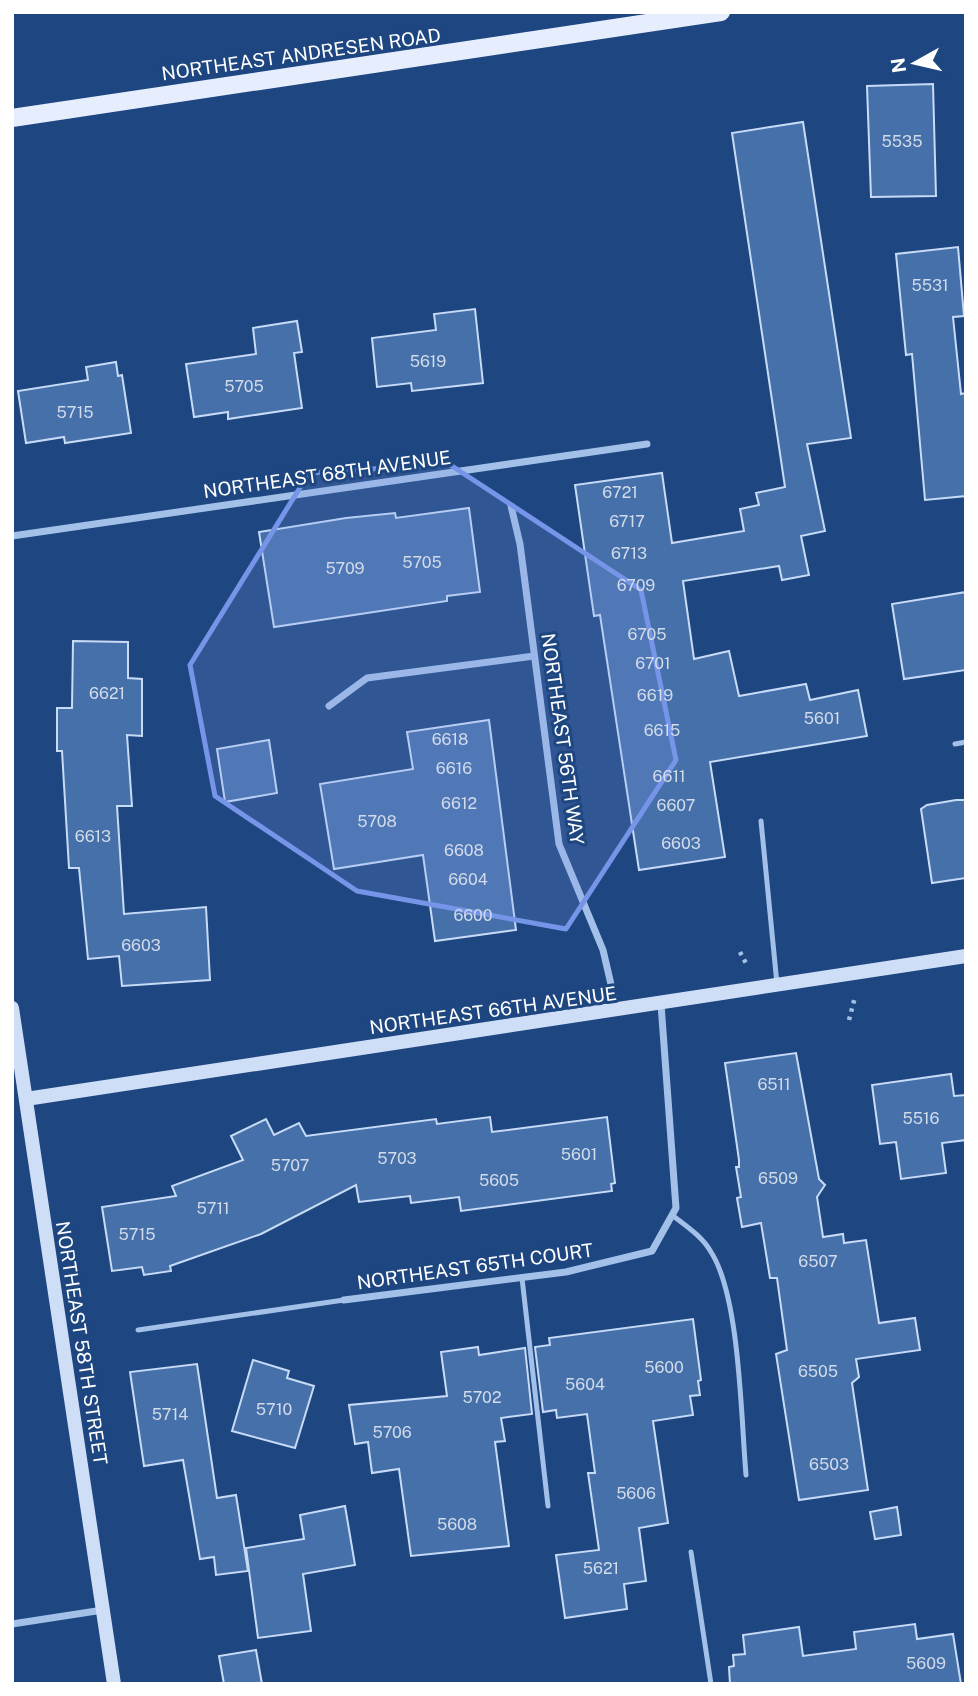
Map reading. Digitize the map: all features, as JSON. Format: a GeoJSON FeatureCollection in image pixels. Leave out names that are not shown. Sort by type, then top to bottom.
{"type":"FeatureCollection","features":[{"type":"Feature","properties":{"kind":"main road","name":"NORTHEAST ANDRESEN ROAD"},"geometry":{"type":"LineString","coordinates":[[12,118],[721,12]]}},
{"type":"Feature","properties":{"kind":"street","name":"NORTHEAST 68TH AVENUE"},"geometry":{"type":"LineString","coordinates":[[12,536],[647,444]]}},
{"type":"Feature","properties":{"kind":"street","name":"NORTHEAST 56TH WAY"},"geometry":{"type":"LineString","coordinates":[[511,506],[559,844],[603,950],[617,1011]]}},
{"type":"Feature","properties":{"kind":"street"},"geometry":{"type":"LineString","coordinates":[[329,706],[368,678],[534,656]]}},
{"type":"Feature","properties":{"kind":"street","name":"NORTHEAST 66TH AVENUE"},"geometry":{"type":"LineString","coordinates":[[26,1099],[966,956]]}},
{"type":"Feature","properties":{"kind":"street"},"geometry":{"type":"LineString","coordinates":[[661,1004],[676,1208],[672,1215]]}},
{"type":"Feature","properties":{"kind":"street","name":"NORTHEAST 58TH STREET"},"geometry":{"type":"LineString","coordinates":[[12,1008],[114,1684]]}},
{"type":"Feature","properties":{"kind":"street","name":"NORTHEAST 65TH COURT"},"geometry":{"type":"LineString","coordinates":[[344,1300],[566,1272],[652,1251],[672,1215]]}},
{"type":"Feature","properties":{"kind":"street"},"geometry":{"type":"LineString","coordinates":[[12,1623],[103,1609]]}},
{"type":"Feature","properties":{"kind":"lane"},"geometry":{"type":"LineString","coordinates":[[955,744],[966,742]]}},
{"type":"Feature","properties":{"kind":"lane"},"geometry":{"type":"LineString","coordinates":[[761,821],[777,984]]}},
{"type":"Feature","properties":{"kind":"lane"},"geometry":{"type":"LineString","coordinates":[[672,1215],[696,1233],[711,1251],[722,1274],[730,1306],[746,1475]]}},
{"type":"Feature","properties":{"kind":"lane"},"geometry":{"type":"LineString","coordinates":[[522,1278],[548,1506]]}},
{"type":"Feature","properties":{"kind":"lane"},"geometry":{"type":"LineString","coordinates":[[138,1330],[344,1300]]}},
{"type":"Feature","properties":{"kind":"lane"},"geometry":{"type":"LineString","coordinates":[[691,1552],[711,1684]]}},
{"type":"Feature","properties":{"kind":"highlighted area"},"geometry":{"type":"Polygon","coordinates":[[[449,464],[641,590],[676,760],[566,929],[357,891],[215,796],[190,665],[309,473],[449,464]]]}},
{"type":"Feature","properties":{"kind":"building"},"geometry":{"type":"Polygon","coordinates":[[[933,84],[936,196],[871,197],[867,86],[933,84]]]}},
{"type":"Feature","properties":{"kind":"building"},"geometry":{"type":"Polygon","coordinates":[[[803,122],[851,438],[807,444],[825,531],[801,536],[809,575],[782,580],[779,566],[683,581],[694,659],[729,651],[739,696],[806,684],[810,700],[858,690],[867,736],[710,762],[725,857],[639,870],[600,615],[594,616],[575,485],[662,473],[672,543],[744,531],[740,509],[759,505],[756,493],[785,487],[732,133],[803,122]]]}},
{"type":"Feature","properties":{"kind":"building"},"geometry":{"type":"Polygon","coordinates":[[[958,247],[964,316],[953,317],[961,394],[966,393],[966,496],[925,500],[912,354],[906,355],[896,254],[958,247]]]}},
{"type":"Feature","properties":{"kind":"building"},"geometry":{"type":"Polygon","coordinates":[[[475,309],[483,383],[412,391],[411,383],[377,387],[372,338],[436,330],[434,314],[475,309]]]}},
{"type":"Feature","properties":{"kind":"building"},"geometry":{"type":"Polygon","coordinates":[[[297,321],[302,352],[294,353],[302,408],[228,419],[228,412],[194,417],[186,364],[256,354],[253,328],[297,321]]]}},
{"type":"Feature","properties":{"kind":"building"},"geometry":{"type":"Polygon","coordinates":[[[116,362],[118,376],[122,375],[131,433],[65,443],[64,437],[26,443],[18,391],[88,380],[86,367],[116,362]]]}},
{"type":"Feature","properties":{"kind":"building"},"geometry":{"type":"Polygon","coordinates":[[[469,508],[480,592],[447,596],[447,601],[274,627],[259,532],[346,518],[395,513],[396,518],[469,508]]]}},
{"type":"Feature","properties":{"kind":"building"},"geometry":{"type":"Polygon","coordinates":[[[966,592],[966,670],[904,679],[892,604],[966,592]]]}},
{"type":"Feature","properties":{"kind":"building"},"geometry":{"type":"Polygon","coordinates":[[[73,641],[128,642],[128,678],[142,679],[142,736],[127,735],[132,806],[117,806],[124,914],[206,907],[210,980],[122,986],[119,956],[88,959],[79,868],[69,868],[62,751],[57,751],[57,708],[72,708],[73,641]]]}},
{"type":"Feature","properties":{"kind":"building"},"geometry":{"type":"Polygon","coordinates":[[[489,720],[516,930],[435,941],[423,855],[334,869],[320,784],[413,769],[407,732],[489,720]]]}},
{"type":"Feature","properties":{"kind":"building"},"geometry":{"type":"Polygon","coordinates":[[[269,740],[277,793],[225,802],[217,749],[269,740]]]}},
{"type":"Feature","properties":{"kind":"building"},"geometry":{"type":"Polygon","coordinates":[[[966,800],[966,878],[932,883],[921,809],[927,805],[966,800]]]}},
{"type":"Feature","properties":{"kind":"building"},"geometry":{"type":"Polygon","coordinates":[[[796,1053],[819,1179],[825,1185],[817,1197],[823,1237],[843,1234],[844,1243],[866,1240],[879,1323],[915,1318],[920,1350],[856,1359],[859,1377],[852,1383],[868,1490],[799,1500],[776,1354],[787,1350],[777,1278],[770,1278],[761,1223],[742,1227],[737,1198],[741,1197],[736,1167],[739,1167],[739,1160],[725,1063],[796,1053]]]}},
{"type":"Feature","properties":{"kind":"building"},"geometry":{"type":"Polygon","coordinates":[[[951,1074],[954,1096],[966,1095],[966,1140],[942,1143],[946,1173],[901,1179],[896,1142],[880,1144],[872,1085],[951,1074]]]}},
{"type":"Feature","properties":{"kind":"building"},"geometry":{"type":"Polygon","coordinates":[[[490,1117],[492,1132],[607,1117],[615,1183],[611,1184],[612,1191],[461,1211],[459,1197],[411,1203],[410,1196],[359,1202],[356,1185],[261,1234],[170,1266],[171,1271],[144,1275],[142,1267],[112,1271],[102,1207],[176,1196],[172,1186],[243,1160],[231,1136],[266,1119],[274,1135],[299,1123],[306,1136],[436,1119],[437,1124],[490,1117]]]}},
{"type":"Feature","properties":{"kind":"building"},"geometry":{"type":"Polygon","coordinates":[[[693,1319],[701,1380],[698,1381],[700,1395],[690,1396],[693,1415],[653,1421],[668,1523],[639,1528],[646,1581],[624,1584],[627,1609],[565,1618],[556,1555],[599,1550],[588,1473],[595,1473],[587,1414],[557,1418],[556,1410],[543,1412],[535,1347],[550,1345],[549,1338],[693,1319]]]}},
{"type":"Feature","properties":{"kind":"building"},"geometry":{"type":"Polygon","coordinates":[[[478,1347],[479,1355],[525,1348],[532,1414],[501,1418],[505,1441],[495,1442],[509,1546],[411,1556],[399,1469],[372,1473],[368,1442],[355,1444],[349,1405],[447,1396],[441,1352],[478,1347]]]}},
{"type":"Feature","properties":{"kind":"building"},"geometry":{"type":"Polygon","coordinates":[[[253,1360],[289,1371],[287,1378],[314,1386],[295,1448],[232,1431],[253,1360]]]}},
{"type":"Feature","properties":{"kind":"building"},"geometry":{"type":"Polygon","coordinates":[[[197,1364],[217,1498],[236,1495],[248,1571],[216,1575],[214,1557],[200,1559],[183,1460],[144,1466],[130,1372],[197,1364]]]}},
{"type":"Feature","properties":{"kind":"building"},"geometry":{"type":"Polygon","coordinates":[[[345,1506],[355,1565],[303,1574],[311,1631],[258,1638],[246,1548],[304,1539],[300,1515],[345,1506]]]}},
{"type":"Feature","properties":{"kind":"building"},"geometry":{"type":"Polygon","coordinates":[[[897,1507],[901,1535],[875,1539],[870,1512],[897,1507]]]}},
{"type":"Feature","properties":{"kind":"building"},"geometry":{"type":"Polygon","coordinates":[[[915,1624],[917,1639],[953,1634],[961,1684],[730,1684],[729,1667],[734,1666],[733,1655],[745,1654],[743,1635],[799,1627],[803,1656],[856,1649],[854,1632],[915,1624]]]}},
{"type":"Feature","properties":{"kind":"building"},"geometry":{"type":"Polygon","coordinates":[[[256,1650],[262,1684],[224,1684],[219,1656],[256,1650]]]}}]}
